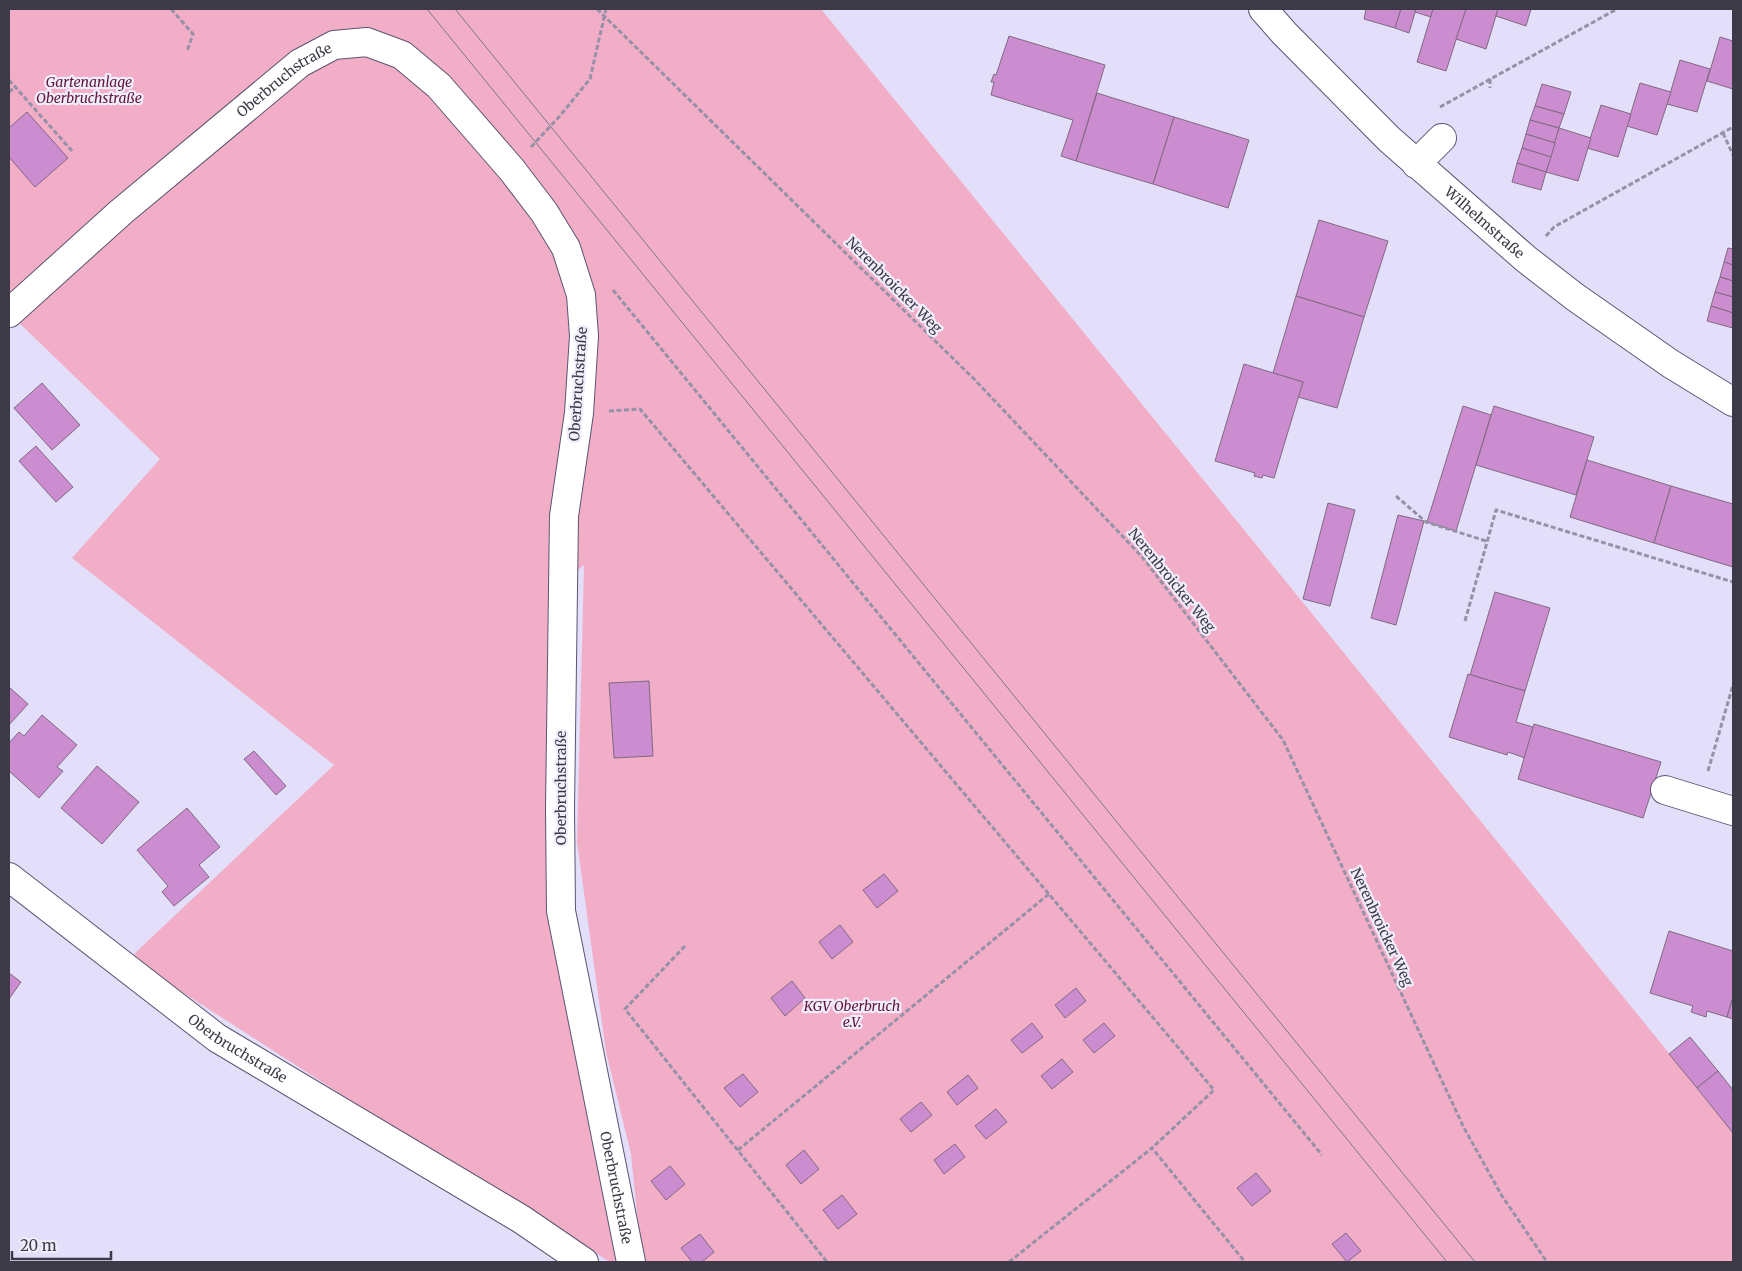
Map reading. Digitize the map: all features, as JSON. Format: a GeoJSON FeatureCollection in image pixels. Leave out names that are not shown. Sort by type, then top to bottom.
{"type":"FeatureCollection","features":[{"type":"Feature","properties":{"kind":"street","name":"Wilhelmstraße"},"geometry":{"type":"LineString","coordinates":[[1263,9],[1376,126],[1416,164],[1526,259],[1575,297],[1671,364],[1733,402]]}},
{"type":"Feature","properties":{"kind":"street","name":"Oberbruchstraße"},"geometry":{"type":"LineString","coordinates":[[9,313],[121,212],[300,63],[334,45],[367,42],[402,55],[439,86],[512,170],[544,212],[566,248],[581,295],[584,336],[579,412],[564,516],[560,809],[561,911],[631,1262]]}},
{"type":"Feature","properties":{"kind":"street"},"geometry":{"type":"LineString","coordinates":[[1416,164],[1442,138]]}},
{"type":"Feature","properties":{"kind":"street"},"geometry":{"type":"LineString","coordinates":[[1665,790],[1733,811]]}},
{"type":"Feature","properties":{"kind":"street","name":"Oberbruchstraße"},"geometry":{"type":"LineString","coordinates":[[11,890],[218,1038],[521,1220],[584,1262]]}},
{"type":"Feature","properties":{"kind":"path"},"geometry":{"type":"LineString","coordinates":[[171,9],[193,34],[187,51]]}},
{"type":"Feature","properties":{"kind":"path","name":"Nerenbroicker Weg"},"geometry":{"type":"LineString","coordinates":[[597,9],[975,380],[1143,558],[1277,732],[1283,740],[1464,1128],[1502,1196],[1547,1262]]}},
{"type":"Feature","properties":{"kind":"path"},"geometry":{"type":"LineString","coordinates":[[512,170],[526,151],[560,117],[590,79],[606,9]]}},
{"type":"Feature","properties":{"kind":"path"},"geometry":{"type":"LineString","coordinates":[[1439,108],[1617,9]]}},
{"type":"Feature","properties":{"kind":"path"},"geometry":{"type":"LineString","coordinates":[[1490,79],[1490,88]]}},
{"type":"Feature","properties":{"kind":"path"},"geometry":{"type":"LineString","coordinates":[[9,80],[72,151]]}},
{"type":"Feature","properties":{"kind":"path"},"geometry":{"type":"LineString","coordinates":[[9,92],[15,87]]}},
{"type":"Feature","properties":{"kind":"path"},"geometry":{"type":"LineString","coordinates":[[1526,259],[1554,227],[1733,127]]}},
{"type":"Feature","properties":{"kind":"path"},"geometry":{"type":"LineString","coordinates":[[1722,133],[1733,155]]}},
{"type":"Feature","properties":{"kind":"path"},"geometry":{"type":"LineString","coordinates":[[613,290],[1322,1155]]}},
{"type":"Feature","properties":{"kind":"path"},"geometry":{"type":"LineString","coordinates":[[579,412],[640,408],[1214,1090],[1152,1148],[1009,1262]]}},
{"type":"Feature","properties":{"kind":"path"},"geometry":{"type":"LineString","coordinates":[[1396,496],[1426,522],[1486,541]]}},
{"type":"Feature","properties":{"kind":"path"},"geometry":{"type":"LineString","coordinates":[[1465,621],[1496,510],[1733,582]]}},
{"type":"Feature","properties":{"kind":"path"},"geometry":{"type":"LineString","coordinates":[[1699,800],[1733,685]]}},
{"type":"Feature","properties":{"kind":"path"},"geometry":{"type":"LineString","coordinates":[[738,1150],[1049,894]]}},
{"type":"Feature","properties":{"kind":"path"},"geometry":{"type":"LineString","coordinates":[[686,946],[625,1009],[827,1262]]}},
{"type":"Feature","properties":{"kind":"path"},"geometry":{"type":"LineString","coordinates":[[1152,1148],[1245,1262]]}},
{"type":"Feature","properties":{"kind":"green space"},"geometry":{"type":"Polygon","coordinates":[[[9,9],[821,9],[1733,1132],[1733,1262],[642,1262],[631,1154],[606,1052],[577,842],[584,565],[548,595],[546,907],[622,1249],[620,1262],[610,1262],[339,1093],[154,974],[134,954],[334,765],[72,558],[160,459],[9,313],[9,9]]]}},
{"type":"Feature","properties":{"kind":"building"},"geometry":{"type":"Polygon","coordinates":[[[1366,9],[1401,9],[1395,28],[1364,19],[1366,9]]]}},
{"type":"Feature","properties":{"kind":"building"},"geometry":{"type":"Polygon","coordinates":[[[1401,9],[1416,9],[1409,33],[1395,28],[1401,9]]]}},
{"type":"Feature","properties":{"kind":"building"},"geometry":{"type":"Polygon","coordinates":[[[1416,9],[1433,9],[1431,17],[1415,12],[1416,9]]]}},
{"type":"Feature","properties":{"kind":"building"},"geometry":{"type":"Polygon","coordinates":[[[1433,9],[1466,9],[1446,71],[1417,62],[1433,9]]]}},
{"type":"Feature","properties":{"kind":"building"},"geometry":{"type":"Polygon","coordinates":[[[1466,9],[1498,9],[1486,49],[1456,39],[1466,9]]]}},
{"type":"Feature","properties":{"kind":"building"},"geometry":{"type":"Polygon","coordinates":[[[1498,9],[1531,9],[1526,26],[1496,16],[1498,9]]]}},
{"type":"Feature","properties":{"kind":"building"},"geometry":{"type":"Polygon","coordinates":[[[1009,36],[1105,65],[1076,161],[1061,156],[1073,120],[991,95],[994,82],[991,82],[994,74],[996,75],[1009,36]]]}},
{"type":"Feature","properties":{"kind":"building"},"geometry":{"type":"Polygon","coordinates":[[[1720,37],[1733,41],[1733,89],[1707,81],[1720,37]]]}},
{"type":"Feature","properties":{"kind":"building"},"geometry":{"type":"Polygon","coordinates":[[[1680,60],[1710,69],[1697,112],[1667,104],[1680,60]]]}},
{"type":"Feature","properties":{"kind":"building"},"geometry":{"type":"Polygon","coordinates":[[[1640,83],[1671,92],[1657,135],[1627,126],[1640,83]]]}},
{"type":"Feature","properties":{"kind":"building"},"geometry":{"type":"Polygon","coordinates":[[[1542,84],[1571,92],[1564,114],[1535,106],[1542,84]]]}},
{"type":"Feature","properties":{"kind":"building"},"geometry":{"type":"Polygon","coordinates":[[[1097,93],[1174,117],[1153,184],[1076,161],[1097,93]]]}},
{"type":"Feature","properties":{"kind":"building"},"geometry":{"type":"Polygon","coordinates":[[[1601,105],[1631,114],[1618,157],[1587,148],[1601,105]]]}},
{"type":"Feature","properties":{"kind":"building"},"geometry":{"type":"Polygon","coordinates":[[[1535,106],[1564,114],[1559,128],[1530,120],[1535,106]]]}},
{"type":"Feature","properties":{"kind":"building"},"geometry":{"type":"Polygon","coordinates":[[[27,112],[68,158],[35,187],[9,157],[9,128],[27,112]]]}},
{"type":"Feature","properties":{"kind":"building"},"geometry":{"type":"Polygon","coordinates":[[[1174,117],[1249,140],[1228,208],[1153,184],[1174,117]]]}},
{"type":"Feature","properties":{"kind":"building"},"geometry":{"type":"Polygon","coordinates":[[[1530,120],[1559,128],[1555,143],[1526,134],[1530,120]]]}},
{"type":"Feature","properties":{"kind":"building"},"geometry":{"type":"Polygon","coordinates":[[[1559,128],[1591,138],[1578,181],[1546,172],[1559,128]]]}},
{"type":"Feature","properties":{"kind":"building"},"geometry":{"type":"Polygon","coordinates":[[[1526,134],[1555,143],[1551,157],[1522,148],[1526,134]]]}},
{"type":"Feature","properties":{"kind":"building"},"geometry":{"type":"Polygon","coordinates":[[[1522,148],[1551,157],[1546,172],[1517,163],[1522,148]]]}},
{"type":"Feature","properties":{"kind":"building"},"geometry":{"type":"Polygon","coordinates":[[[1517,163],[1546,172],[1541,190],[1512,182],[1517,163]]]}},
{"type":"Feature","properties":{"kind":"building"},"geometry":{"type":"Polygon","coordinates":[[[1319,220],[1388,241],[1364,317],[1296,296],[1319,220]]]}},
{"type":"Feature","properties":{"kind":"building"},"geometry":{"type":"Polygon","coordinates":[[[1728,248],[1733,249],[1733,265],[1724,262],[1728,248]]]}},
{"type":"Feature","properties":{"kind":"building"},"geometry":{"type":"Polygon","coordinates":[[[1724,262],[1733,265],[1733,281],[1720,277],[1724,262]]]}},
{"type":"Feature","properties":{"kind":"building"},"geometry":{"type":"Polygon","coordinates":[[[1720,277],[1733,281],[1733,297],[1715,292],[1720,277]]]}},
{"type":"Feature","properties":{"kind":"building"},"geometry":{"type":"Polygon","coordinates":[[[1715,292],[1733,297],[1733,313],[1711,306],[1715,292]]]}},
{"type":"Feature","properties":{"kind":"building"},"geometry":{"type":"Polygon","coordinates":[[[1296,296],[1364,317],[1337,408],[1298,397],[1303,382],[1273,373],[1296,296]]]}},
{"type":"Feature","properties":{"kind":"building"},"geometry":{"type":"Polygon","coordinates":[[[1711,306],[1733,313],[1733,328],[1707,321],[1711,306]]]}},
{"type":"Feature","properties":{"kind":"building"},"geometry":{"type":"Polygon","coordinates":[[[1244,364],[1303,382],[1274,478],[1263,475],[1262,478],[1254,476],[1255,473],[1215,461],[1244,364]]]}},
{"type":"Feature","properties":{"kind":"building"},"geometry":{"type":"Polygon","coordinates":[[[42,383],[80,425],[52,450],[14,408],[42,383]]]}},
{"type":"Feature","properties":{"kind":"building"},"geometry":{"type":"Polygon","coordinates":[[[1463,406],[1491,415],[1456,531],[1427,522],[1463,406]]]}},
{"type":"Feature","properties":{"kind":"building"},"geometry":{"type":"Polygon","coordinates":[[[1494,406],[1594,437],[1576,495],[1476,465],[1494,406]]]}},
{"type":"Feature","properties":{"kind":"building"},"geometry":{"type":"Polygon","coordinates":[[[36,446],[73,487],[56,502],[19,461],[36,446]]]}},
{"type":"Feature","properties":{"kind":"building"},"geometry":{"type":"Polygon","coordinates":[[[1587,460],[1671,486],[1654,543],[1570,517],[1587,460]]]}},
{"type":"Feature","properties":{"kind":"building"},"geometry":{"type":"Polygon","coordinates":[[[1671,486],[1733,504],[1733,567],[1654,543],[1671,486]]]}},
{"type":"Feature","properties":{"kind":"building"},"geometry":{"type":"Polygon","coordinates":[[[1328,503],[1355,510],[1330,606],[1303,599],[1328,503]]]}},
{"type":"Feature","properties":{"kind":"building"},"geometry":{"type":"Polygon","coordinates":[[[1398,515],[1424,521],[1396,625],[1371,618],[1398,515]]]}},
{"type":"Feature","properties":{"kind":"building"},"geometry":{"type":"Polygon","coordinates":[[[1495,592],[1550,608],[1525,691],[1470,675],[1495,592]]]}},
{"type":"Feature","properties":{"kind":"building"},"geometry":{"type":"Polygon","coordinates":[[[1468,674],[1525,691],[1516,722],[1533,727],[1525,758],[1508,752],[1507,755],[1449,737],[1468,674]]]}},
{"type":"Feature","properties":{"kind":"building"},"geometry":{"type":"Polygon","coordinates":[[[649,681],[653,756],[614,758],[609,683],[649,681]]]}},
{"type":"Feature","properties":{"kind":"building"},"geometry":{"type":"Polygon","coordinates":[[[9,687],[28,704],[9,725],[9,687]]]}},
{"type":"Feature","properties":{"kind":"building"},"geometry":{"type":"Polygon","coordinates":[[[42,715],[77,745],[57,767],[63,771],[39,798],[9,771],[9,743],[19,732],[24,736],[42,715]]]}},
{"type":"Feature","properties":{"kind":"building"},"geometry":{"type":"Polygon","coordinates":[[[1534,724],[1661,762],[1643,818],[1518,779],[1534,724]]]}},
{"type":"Feature","properties":{"kind":"building"},"geometry":{"type":"Polygon","coordinates":[[[254,751],[286,786],[276,795],[244,759],[254,751]]]}},
{"type":"Feature","properties":{"kind":"building"},"geometry":{"type":"Polygon","coordinates":[[[97,766],[139,802],[102,844],[61,808],[97,766]]]}},
{"type":"Feature","properties":{"kind":"building"},"geometry":{"type":"Polygon","coordinates":[[[187,808],[220,847],[199,865],[209,877],[174,906],[162,892],[168,886],[137,850],[187,808]]]}},
{"type":"Feature","properties":{"kind":"building"},"geometry":{"type":"Polygon","coordinates":[[[884,874],[898,891],[877,908],[863,890],[884,874]]]}},
{"type":"Feature","properties":{"kind":"building"},"geometry":{"type":"Polygon","coordinates":[[[840,925],[853,942],[832,959],[819,942],[840,925]]]}},
{"type":"Feature","properties":{"kind":"building"},"geometry":{"type":"Polygon","coordinates":[[[1669,931],[1733,951],[1733,997],[1727,1017],[1707,1011],[1706,1017],[1691,1012],[1693,1006],[1650,993],[1669,931]]]}},
{"type":"Feature","properties":{"kind":"building"},"geometry":{"type":"Polygon","coordinates":[[[9,973],[21,982],[9,999],[9,973]]]}},
{"type":"Feature","properties":{"kind":"building"},"geometry":{"type":"Polygon","coordinates":[[[792,981],[805,998],[785,1016],[771,998],[792,981]]]}},
{"type":"Feature","properties":{"kind":"building"},"geometry":{"type":"Polygon","coordinates":[[[1076,988],[1086,1001],[1065,1018],[1055,1005],[1076,988]]]}},
{"type":"Feature","properties":{"kind":"building"},"geometry":{"type":"Polygon","coordinates":[[[1733,997],[1733,1019],[1727,1017],[1733,997]]]}},
{"type":"Feature","properties":{"kind":"building"},"geometry":{"type":"Polygon","coordinates":[[[1032,1023],[1043,1037],[1022,1053],[1011,1040],[1032,1023]]]}},
{"type":"Feature","properties":{"kind":"building"},"geometry":{"type":"Polygon","coordinates":[[[1104,1023],[1115,1036],[1094,1053],[1083,1040],[1104,1023]]]}},
{"type":"Feature","properties":{"kind":"building"},"geometry":{"type":"Polygon","coordinates":[[[1690,1037],[1718,1071],[1697,1088],[1669,1054],[1690,1037]]]}},
{"type":"Feature","properties":{"kind":"building"},"geometry":{"type":"Polygon","coordinates":[[[1062,1059],[1073,1072],[1052,1089],[1041,1076],[1062,1059]]]}},
{"type":"Feature","properties":{"kind":"building"},"geometry":{"type":"Polygon","coordinates":[[[1718,1071],[1733,1090],[1733,1133],[1697,1088],[1718,1071]]]}},
{"type":"Feature","properties":{"kind":"building"},"geometry":{"type":"Polygon","coordinates":[[[743,1074],[758,1092],[740,1107],[724,1088],[743,1074]]]}},
{"type":"Feature","properties":{"kind":"building"},"geometry":{"type":"Polygon","coordinates":[[[968,1075],[978,1088],[957,1105],[947,1092],[968,1075]]]}},
{"type":"Feature","properties":{"kind":"building"},"geometry":{"type":"Polygon","coordinates":[[[921,1102],[932,1115],[911,1132],[900,1119],[921,1102]]]}},
{"type":"Feature","properties":{"kind":"building"},"geometry":{"type":"Polygon","coordinates":[[[996,1109],[1007,1122],[986,1139],[975,1126],[996,1109]]]}},
{"type":"Feature","properties":{"kind":"building"},"geometry":{"type":"Polygon","coordinates":[[[955,1144],[965,1157],[944,1174],[934,1160],[955,1144]]]}},
{"type":"Feature","properties":{"kind":"building"},"geometry":{"type":"Polygon","coordinates":[[[804,1150],[819,1169],[801,1184],[786,1165],[804,1150]]]}},
{"type":"Feature","properties":{"kind":"building"},"geometry":{"type":"Polygon","coordinates":[[[670,1166],[685,1184],[666,1200],[651,1181],[670,1166]]]}},
{"type":"Feature","properties":{"kind":"building"},"geometry":{"type":"Polygon","coordinates":[[[1256,1173],[1271,1191],[1252,1206],[1237,1188],[1256,1173]]]}},
{"type":"Feature","properties":{"kind":"building"},"geometry":{"type":"Polygon","coordinates":[[[842,1195],[857,1214],[838,1229],[823,1210],[842,1195]]]}},
{"type":"Feature","properties":{"kind":"building"},"geometry":{"type":"Polygon","coordinates":[[[1346,1233],[1361,1251],[1347,1262],[1332,1244],[1346,1233]]]}},
{"type":"Feature","properties":{"kind":"building"},"geometry":{"type":"Polygon","coordinates":[[[700,1234],[714,1252],[702,1262],[692,1262],[681,1248],[700,1234]]]}},
{"type":"Feature","properties":{"kind":"tram line"},"geometry":{"type":"LineString","coordinates":[[427,9],[1447,1262]]}},
{"type":"Feature","properties":{"kind":"tram line"},"geometry":{"type":"LineString","coordinates":[[455,9],[1475,1262]]}},
{"type":"Feature","properties":{"kind":"park label","name":"Gartenanlage Oberbruchstraße"},"geometry":{"type":"Point","coordinates":[89,90]}},
{"type":"Feature","properties":{"kind":"park label","name":"KGV Oberbruch e.V."},"geometry":{"type":"Point","coordinates":[852,1014]}}]}
